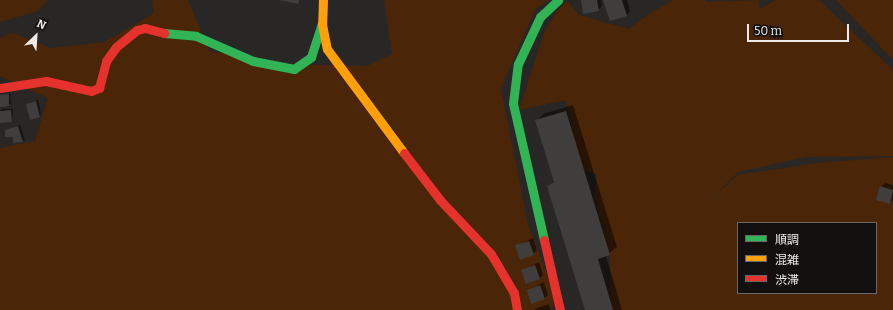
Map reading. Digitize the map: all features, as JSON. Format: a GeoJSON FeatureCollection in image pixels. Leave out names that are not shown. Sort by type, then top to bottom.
{"type":"FeatureCollection","features":[{"type":"Feature","properties":{"kind":"street"},"geometry":{"type":"LineString","coordinates":[[323,0],[322,24],[327,49],[440,200],[491,254],[514,293],[517,310]]}},
{"type":"Feature","properties":{"kind":"street"},"geometry":{"type":"LineString","coordinates":[[558,0],[540,17],[518,64],[513,103],[560,310]]}},
{"type":"Feature","properties":{"kind":"street"},"geometry":{"type":"LineString","coordinates":[[0,88],[46,81],[91,91],[99,88],[106,61],[116,47],[137,30],[145,28],[173,36],[196,36],[253,61],[294,68],[311,57],[322,24]]}},
{"type":"Feature","properties":{"kind":"shaded area"},"geometry":{"type":"Polygon","coordinates":[[[0,0],[47,0],[38,11],[0,22],[0,0]]]}},
{"type":"Feature","properties":{"kind":"shaded area"},"geometry":{"type":"Polygon","coordinates":[[[152,0],[188,0],[209,51],[283,64],[367,66],[392,54],[384,0],[548,0],[535,10],[501,88],[528,225],[554,291],[553,310],[0,310],[0,148],[35,141],[48,98],[0,76],[0,38],[13,33],[51,48],[105,42],[154,13],[152,0]]]}},
{"type":"Feature","properties":{"kind":"shaded area"},"geometry":{"type":"Polygon","coordinates":[[[674,0],[705,0],[706,2],[759,0],[760,9],[776,0],[819,0],[893,70],[893,156],[806,157],[738,172],[710,200],[738,175],[818,163],[893,157],[893,310],[610,310],[610,255],[595,198],[597,174],[581,170],[566,100],[519,110],[544,33],[557,11],[567,1],[580,15],[629,29],[652,12],[674,0]]]}},
{"type":"Feature","properties":{"kind":"shaded area"},"geometry":{"type":"Polygon","coordinates":[[[836,0],[893,0],[893,60],[836,0]]]}},
{"type":"Feature","properties":{"kind":"building"},"geometry":{"type":"Polygon","coordinates":[[[279,0],[299,0],[298,4],[279,0]]]}},
{"type":"Feature","properties":{"kind":"building"},"geometry":{"type":"Polygon","coordinates":[[[581,0],[597,0],[599,11],[583,14],[581,0]]]}},
{"type":"Feature","properties":{"kind":"building"},"geometry":{"type":"Polygon","coordinates":[[[603,0],[622,0],[627,16],[610,21],[603,0]]]}},
{"type":"Feature","properties":{"kind":"building"},"geometry":{"type":"Polygon","coordinates":[[[9,94],[9,106],[0,107],[0,95],[9,94]]]}},
{"type":"Feature","properties":{"kind":"building"},"geometry":{"type":"Polygon","coordinates":[[[36,101],[40,117],[30,120],[26,104],[36,101]]]}},
{"type":"Feature","properties":{"kind":"building"},"geometry":{"type":"Polygon","coordinates":[[[11,110],[12,122],[0,123],[0,111],[11,110]]]}},
{"type":"Feature","properties":{"kind":"building"},"geometry":{"type":"Polygon","coordinates":[[[566,111],[610,255],[598,259],[613,310],[585,310],[547,186],[554,182],[535,120],[566,111]]]}},
{"type":"Feature","properties":{"kind":"building"},"geometry":{"type":"Polygon","coordinates":[[[18,126],[23,142],[13,143],[13,137],[5,137],[5,130],[18,126]]]}},
{"type":"Feature","properties":{"kind":"building"},"geometry":{"type":"Polygon","coordinates":[[[880,186],[893,190],[890,204],[876,200],[880,186]]]}},
{"type":"Feature","properties":{"kind":"building"},"geometry":{"type":"Polygon","coordinates":[[[529,241],[534,255],[520,260],[515,245],[529,241]]]}},
{"type":"Feature","properties":{"kind":"building"},"geometry":{"type":"Polygon","coordinates":[[[535,265],[540,279],[526,284],[521,270],[535,265]]]}},
{"type":"Feature","properties":{"kind":"building"},"geometry":{"type":"Polygon","coordinates":[[[540,285],[545,299],[531,304],[527,290],[540,285]]]}},
{"type":"Feature","properties":{"kind":"traffic: fast"},"geometry":{"type":"LineString","coordinates":[[544,240],[513,103],[518,64],[540,17],[558,0]]}},
{"type":"Feature","properties":{"kind":"traffic: fast"},"geometry":{"type":"LineString","coordinates":[[164,33],[196,36],[253,61],[294,69],[311,57],[322,24]]}},
{"type":"Feature","properties":{"kind":"traffic: slow"},"geometry":{"type":"LineString","coordinates":[[323,0],[322,24],[327,49],[404,153]]}},
{"type":"Feature","properties":{"kind":"traffic: jam"},"geometry":{"type":"LineString","coordinates":[[0,88],[46,81],[91,91],[99,88],[106,61],[116,47],[137,30],[145,28],[164,33]]}},
{"type":"Feature","properties":{"kind":"traffic: jam"},"geometry":{"type":"LineString","coordinates":[[404,153],[440,200],[491,254],[514,293],[517,310]]}},
{"type":"Feature","properties":{"kind":"traffic: jam"},"geometry":{"type":"LineString","coordinates":[[544,240],[560,310]]}}]}
